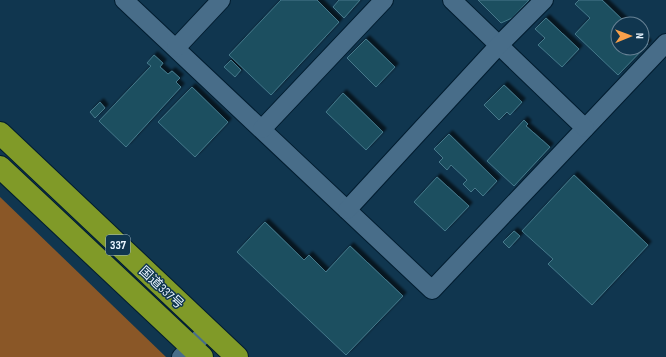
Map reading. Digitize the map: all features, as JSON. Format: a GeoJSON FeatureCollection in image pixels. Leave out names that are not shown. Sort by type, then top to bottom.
{"type":"FeatureCollection","features":[{"type":"Feature","properties":{"kind":"highway","name":"国道337号"},"geometry":{"type":"LineString","coordinates":[[0,133],[237,357]]}},
{"type":"Feature","properties":{"kind":"highway","name":"国道337号"},"geometry":{"type":"LineString","coordinates":[[0,167],[192,354]]}},
{"type":"Feature","properties":{"kind":"street"},"geometry":{"type":"LineString","coordinates":[[124,0],[432,290],[666,43]]}},
{"type":"Feature","properties":{"kind":"street"},"geometry":{"type":"LineString","coordinates":[[176,48],[221,0]]}},
{"type":"Feature","properties":{"kind":"street"},"geometry":{"type":"LineString","coordinates":[[262,129],[384,0]]}},
{"type":"Feature","properties":{"kind":"street"},"geometry":{"type":"LineString","coordinates":[[452,0],[585,128]]}},
{"type":"Feature","properties":{"kind":"street"},"geometry":{"type":"LineString","coordinates":[[347,210],[499,45],[544,0]]}},
{"type":"Feature","properties":{"kind":"street"},"geometry":{"type":"LineString","coordinates":[[192,354],[208,330]]}},
{"type":"Feature","properties":{"kind":"shaded area"},"geometry":{"type":"Polygon","coordinates":[[[0,197],[166,357],[0,357],[0,197]]]}},
{"type":"Feature","properties":{"kind":"building"},"geometry":{"type":"Polygon","coordinates":[[[281,0],[317,0],[339,22],[271,95],[229,55],[281,0]]]}},
{"type":"Feature","properties":{"kind":"building"},"geometry":{"type":"Polygon","coordinates":[[[339,0],[360,0],[344,18],[333,7],[339,0]]]}},
{"type":"Feature","properties":{"kind":"building"},"geometry":{"type":"Polygon","coordinates":[[[478,0],[529,0],[512,18],[501,23],[478,0]]]}},
{"type":"Feature","properties":{"kind":"building"},"geometry":{"type":"Polygon","coordinates":[[[579,0],[602,0],[619,16],[610,16],[610,56],[636,56],[618,75],[575,34],[590,18],[575,4],[579,0]]]}},
{"type":"Feature","properties":{"kind":"building"},"geometry":{"type":"Polygon","coordinates":[[[546,18],[579,49],[562,67],[538,45],[545,38],[535,29],[546,18]]]}},
{"type":"Feature","properties":{"kind":"building"},"geometry":{"type":"Polygon","coordinates":[[[366,39],[395,67],[376,87],[347,58],[366,39]]]}},
{"type":"Feature","properties":{"kind":"building"},"geometry":{"type":"Polygon","coordinates":[[[154,55],[163,63],[160,67],[168,74],[172,71],[180,78],[176,82],[181,87],[126,147],[99,121],[151,66],[147,63],[154,55]]]}},
{"type":"Feature","properties":{"kind":"building"},"geometry":{"type":"Polygon","coordinates":[[[231,60],[241,70],[235,77],[224,67],[231,60]]]}},
{"type":"Feature","properties":{"kind":"building"},"geometry":{"type":"Polygon","coordinates":[[[504,85],[522,102],[510,115],[507,112],[499,120],[484,105],[504,85]]]}},
{"type":"Feature","properties":{"kind":"building"},"geometry":{"type":"Polygon","coordinates":[[[192,87],[228,122],[195,157],[158,122],[192,87]]]}},
{"type":"Feature","properties":{"kind":"building"},"geometry":{"type":"Polygon","coordinates":[[[343,93],[383,132],[366,150],[326,112],[343,93]]]}},
{"type":"Feature","properties":{"kind":"building"},"geometry":{"type":"Polygon","coordinates":[[[100,102],[105,108],[95,118],[90,112],[100,102]]]}},
{"type":"Feature","properties":{"kind":"building"},"geometry":{"type":"Polygon","coordinates":[[[524,120],[528,124],[526,126],[550,147],[514,186],[487,161],[524,120]]]}},
{"type":"Feature","properties":{"kind":"building"},"geometry":{"type":"Polygon","coordinates":[[[449,134],[497,181],[483,196],[475,188],[471,192],[463,184],[467,180],[451,165],[447,170],[439,162],[443,158],[434,149],[449,134]]]}},
{"type":"Feature","properties":{"kind":"building"},"geometry":{"type":"Polygon","coordinates":[[[574,175],[648,245],[592,305],[548,264],[553,259],[522,231],[574,175]]]}},
{"type":"Feature","properties":{"kind":"building"},"geometry":{"type":"Polygon","coordinates":[[[437,177],[469,206],[445,231],[414,202],[437,177]]]}},
{"type":"Feature","properties":{"kind":"building"},"geometry":{"type":"Polygon","coordinates":[[[265,222],[304,260],[309,255],[326,272],[350,246],[403,296],[346,355],[237,252],[265,222]]]}},
{"type":"Feature","properties":{"kind":"building"},"geometry":{"type":"Polygon","coordinates":[[[514,231],[520,236],[509,248],[503,242],[514,231]]]}}]}
